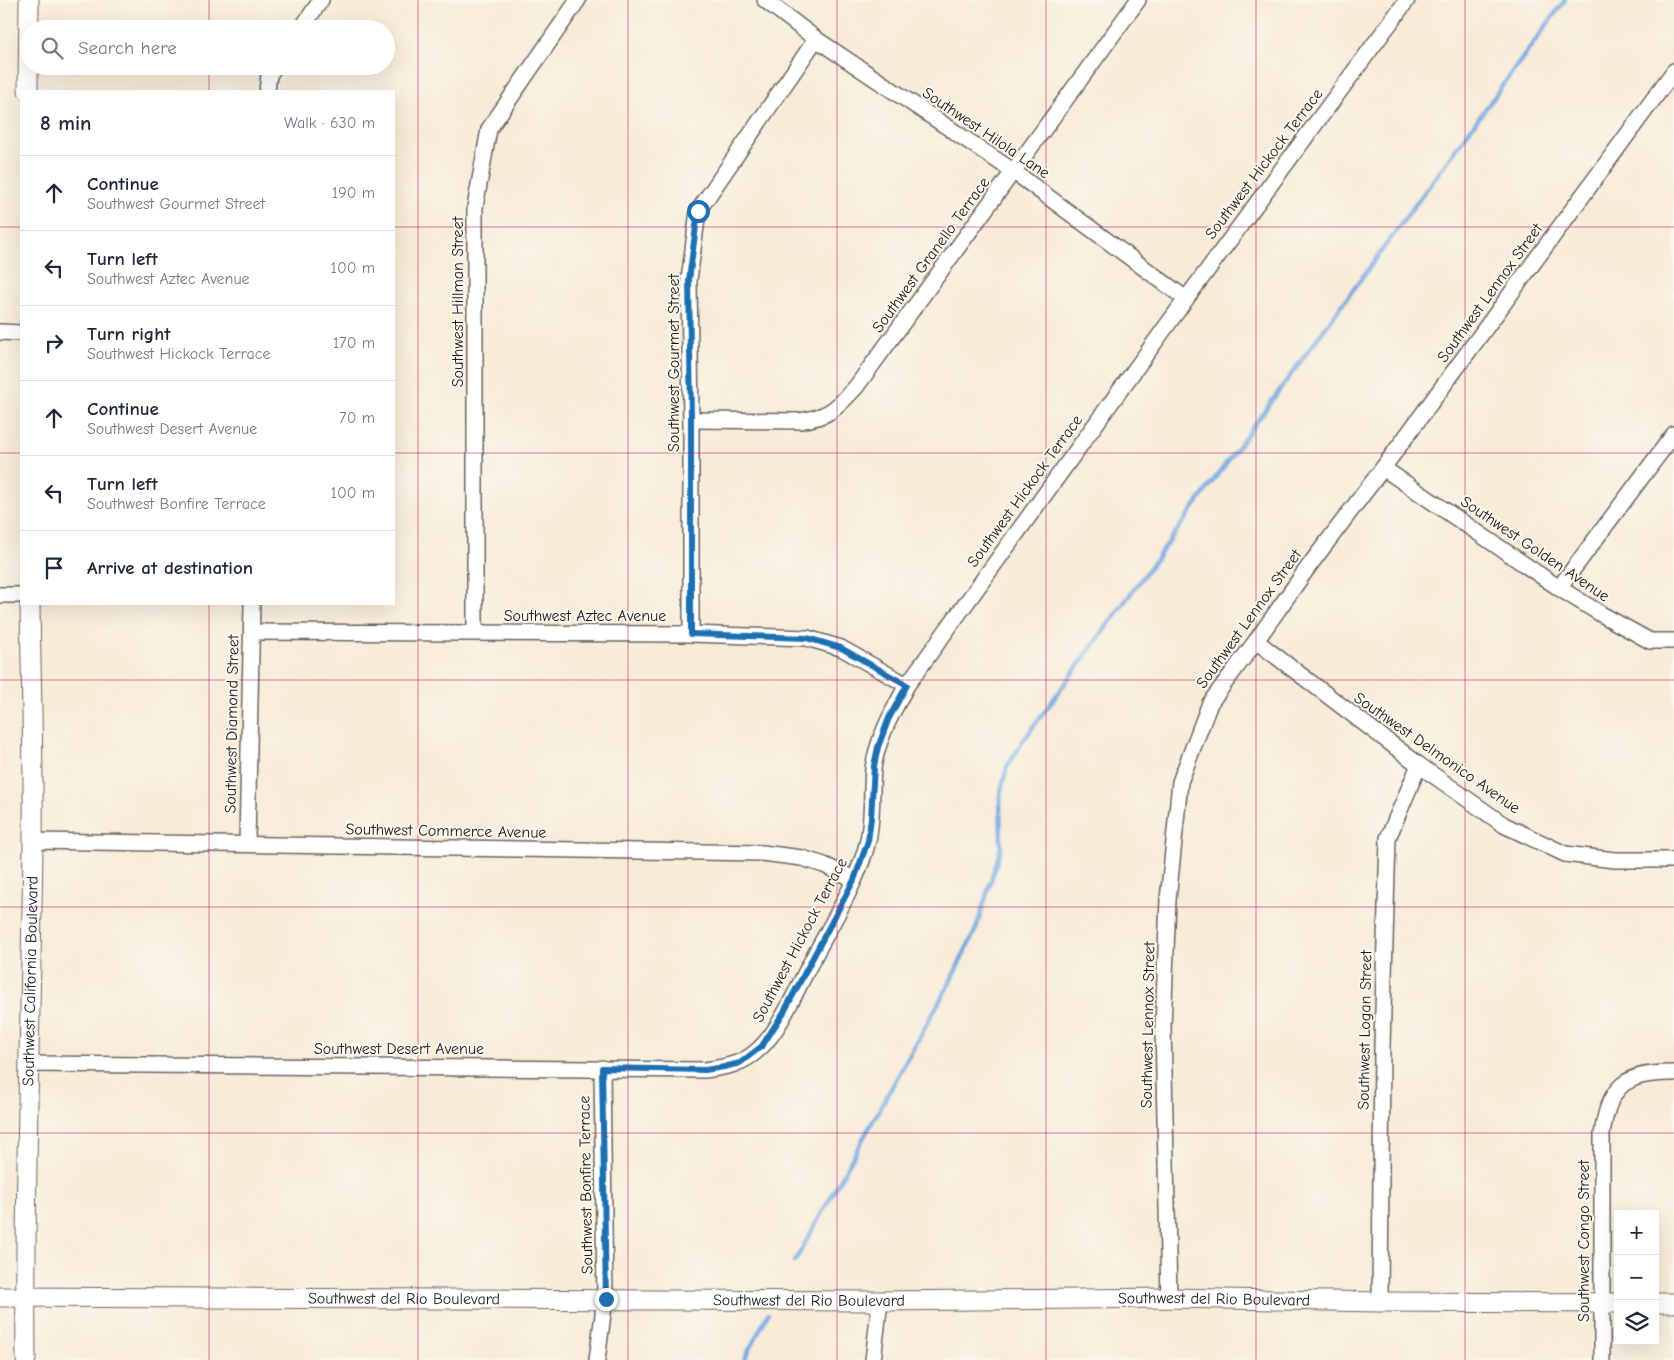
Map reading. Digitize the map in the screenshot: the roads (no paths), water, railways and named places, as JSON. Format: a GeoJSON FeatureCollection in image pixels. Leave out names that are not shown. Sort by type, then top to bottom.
{"type":"FeatureCollection","features":[{"type":"Feature","properties":{"kind":"street"},"geometry":{"type":"LineString","coordinates":[[29,0],[29,20]]}},
{"type":"Feature","properties":{"kind":"street"},"geometry":{"type":"LineString","coordinates":[[307,20],[321,0]]}},
{"type":"Feature","properties":{"kind":"street","name":"Southwest Hillman Street"},"geometry":{"type":"LineString","coordinates":[[476,632],[476,207],[489,129],[578,0]]}},
{"type":"Feature","properties":{"kind":"street","name":"Southwest Hilola Lane"},"geometry":{"type":"LineString","coordinates":[[765,0],[816,39],[1013,171],[1186,299]]}},
{"type":"Feature","properties":{"kind":"street","name":"Southwest Granello Terrace"},"geometry":{"type":"LineString","coordinates":[[691,420],[783,422],[816,418],[829,414],[856,387],[1138,0]]}},
{"type":"Feature","properties":{"kind":"street","name":"Southwest Hickock Terrace"},"geometry":{"type":"LineString","coordinates":[[762,1046],[784,1012],[854,880],[868,841],[874,766],[878,747],[889,718],[907,685],[1186,299],[1407,0]]}},
{"type":"Feature","properties":{"kind":"street","name":"Southwest Gourmet Street"},"geometry":{"type":"LineString","coordinates":[[691,634],[689,280],[698,211],[816,39]]}},
{"type":"Feature","properties":{"kind":"street","name":"Southwest Lennox Street"},"geometry":{"type":"LineString","coordinates":[[1169,1298],[1163,1028],[1168,900],[1180,782],[1210,703],[1674,71]]}},
{"type":"Feature","properties":{"kind":"street"},"geometry":{"type":"LineString","coordinates":[[28,75],[28,90]]}},
{"type":"Feature","properties":{"kind":"street"},"geometry":{"type":"LineString","coordinates":[[267,90],[269,75]]}},
{"type":"Feature","properties":{"kind":"street"},"geometry":{"type":"LineString","coordinates":[[0,332],[20,333]]}},
{"type":"Feature","properties":{"kind":"street"},"geometry":{"type":"LineString","coordinates":[[1559,588],[1674,434]]}},
{"type":"Feature","properties":{"kind":"street","name":"Southwest Golden Avenue"},"geometry":{"type":"LineString","coordinates":[[1383,468],[1559,588],[1602,614],[1650,641],[1674,641]]}},
{"type":"Feature","properties":{"kind":"street"},"geometry":{"type":"LineString","coordinates":[[0,595],[20,595]]}},
{"type":"Feature","properties":{"kind":"street","name":"Southwest California Boulevard"},"geometry":{"type":"LineString","coordinates":[[26,1360],[28,1064],[33,842],[30,605]]}},
{"type":"Feature","properties":{"kind":"street","name":"Southwest Diamond Street"},"geometry":{"type":"LineString","coordinates":[[247,844],[252,605]]}},
{"type":"Feature","properties":{"kind":"street","name":"Southwest Aztec Avenue"},"geometry":{"type":"LineString","coordinates":[[252,632],[691,634],[807,638],[841,648],[907,685]]}},
{"type":"Feature","properties":{"kind":"street","name":"Southwest Delmonico Avenue"},"geometry":{"type":"LineString","coordinates":[[1256,641],[1419,766],[1504,824],[1565,854],[1615,860],[1674,860]]}},
{"type":"Feature","properties":{"kind":"street","name":"Southwest Logan Street"},"geometry":{"type":"LineString","coordinates":[[1380,1302],[1382,1046],[1388,838],[1419,766]]}},
{"type":"Feature","properties":{"kind":"street","name":"Southwest Commerce Avenue"},"geometry":{"type":"LineString","coordinates":[[33,842],[762,853],[802,858],[824,865],[854,880]]}},
{"type":"Feature","properties":{"kind":"street","name":"Southwest Desert Avenue"},"geometry":{"type":"LineString","coordinates":[[28,1064],[705,1070],[740,1063],[762,1046]]}},
{"type":"Feature","properties":{"kind":"street","name":"Southwest Bonfire Terrace"},"geometry":{"type":"LineString","coordinates":[[597,1360],[606,1299],[602,1068]]}},
{"type":"Feature","properties":{"kind":"street","name":"Southwest Congo Street"},"geometry":{"type":"LineString","coordinates":[[1602,1360],[1609,1303],[1602,1135],[1604,1122],[1610,1100],[1622,1084],[1633,1078],[1646,1075],[1674,1073]]}},
{"type":"Feature","properties":{"kind":"street","name":"Southwest del Rio Boulevard"},"geometry":{"type":"LineString","coordinates":[[0,1297],[880,1301],[1169,1298],[1380,1302],[1609,1303]]}},
{"type":"Feature","properties":{"kind":"street"},"geometry":{"type":"LineString","coordinates":[[873,1360],[880,1301]]}},
{"type":"Feature","properties":{"kind":"street"},"geometry":{"type":"LineString","coordinates":[[1659,1303],[1674,1302]]}},
{"type":"Feature","properties":{"kind":"waterway"},"geometry":{"type":"LineString","coordinates":[[795,1261],[948,986],[976,929],[1001,848],[1000,794],[1007,767],[1023,741],[1565,0]]}},
{"type":"Feature","properties":{"kind":"waterway"},"geometry":{"type":"LineString","coordinates":[[744,1360],[768,1314]]}}]}
